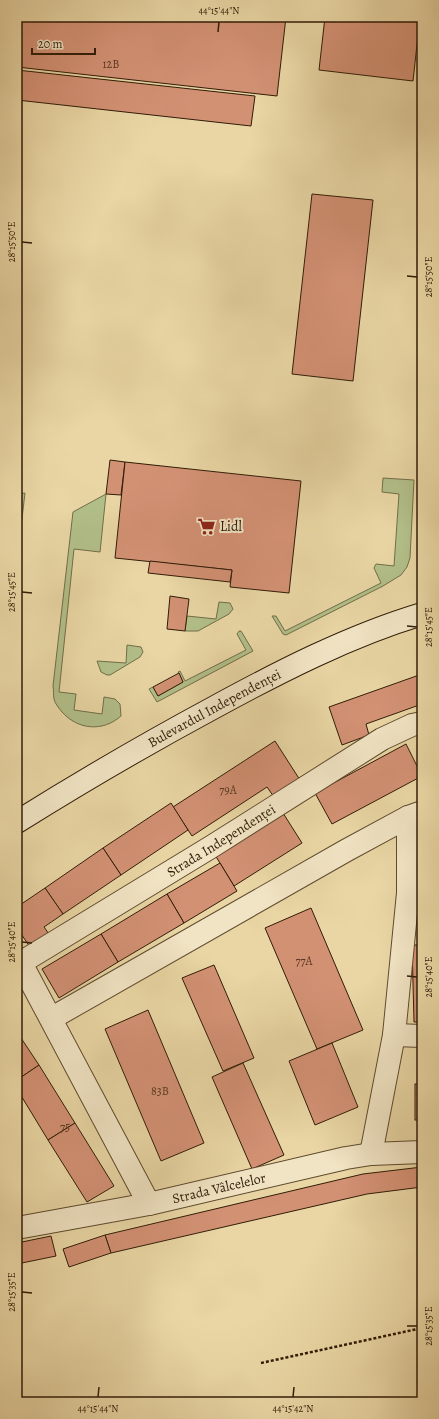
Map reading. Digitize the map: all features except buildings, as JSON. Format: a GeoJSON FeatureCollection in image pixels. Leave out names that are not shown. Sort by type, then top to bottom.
{"type":"FeatureCollection","features":[{"type":"Feature","properties":{"kind":"street","name":"Bulevardul Independenței"},"geometry":{"type":"LineString","coordinates":[[17,822],[99,771],[245,690],[358,638],[422,614]]}},
{"type":"Feature","properties":{"kind":"street","name":"Strada Independenței"},"geometry":{"type":"LineString","coordinates":[[149,1204],[52,1018],[19,964],[211,847],[382,739],[412,725],[422,723]]}},
{"type":"Feature","properties":{"kind":"street"},"geometry":{"type":"LineString","coordinates":[[52,1018],[347,850],[415,815]]}},
{"type":"Feature","properties":{"kind":"street"},"geometry":{"type":"LineString","coordinates":[[371,1154],[394,1035],[415,815]]}},
{"type":"Feature","properties":{"kind":"street"},"geometry":{"type":"LineString","coordinates":[[394,1035],[422,1036]]}},
{"type":"Feature","properties":{"kind":"street","name":"Strada Vâlcelelor"},"geometry":{"type":"LineString","coordinates":[[17,1228],[149,1204],[346,1158],[371,1154],[422,1152]]}},
{"type":"Feature","properties":{"kind":"path"},"geometry":{"type":"LineString","coordinates":[[261,1363],[422,1328]]}},
{"type":"Feature","properties":{"kind":"green space"},"geometry":{"type":"Polygon","coordinates":[[[383,478],[414,480],[410,558],[407,567],[401,575],[383,586],[286,635],[283,634],[272,616],[276,616],[285,631],[381,583],[374,568],[376,564],[394,566],[399,494],[382,492],[383,478]]]}},
{"type":"Feature","properties":{"kind":"green space"},"geometry":{"type":"Polygon","coordinates":[[[25,493],[17,561],[17,494],[25,493]]]}},
{"type":"Feature","properties":{"kind":"green space"},"geometry":{"type":"Polygon","coordinates":[[[106,494],[100,552],[74,549],[59,692],[76,694],[74,710],[102,714],[104,697],[115,699],[120,704],[121,716],[106,725],[91,727],[75,722],[62,712],[55,701],[53,686],[73,512],[106,494]]]}},
{"type":"Feature","properties":{"kind":"green space"},"geometry":{"type":"Polygon","coordinates":[[[219,602],[230,603],[233,609],[229,614],[198,631],[185,631],[187,616],[216,619],[219,602]]]}},
{"type":"Feature","properties":{"kind":"green space"},"geometry":{"type":"Polygon","coordinates":[[[241,631],[253,651],[157,702],[149,689],[153,687],[158,696],[183,682],[178,672],[180,671],[185,681],[246,650],[237,634],[241,631]]]}},
{"type":"Feature","properties":{"kind":"green space"},"geometry":{"type":"Polygon","coordinates":[[[127,645],[141,647],[143,652],[140,657],[110,675],[101,672],[97,661],[126,663],[127,645]]]}},
{"type":"Feature","properties":{"kind":"place","name":"Lidl"},"geometry":{"type":"Point","coordinates":[207,526]}}]}
